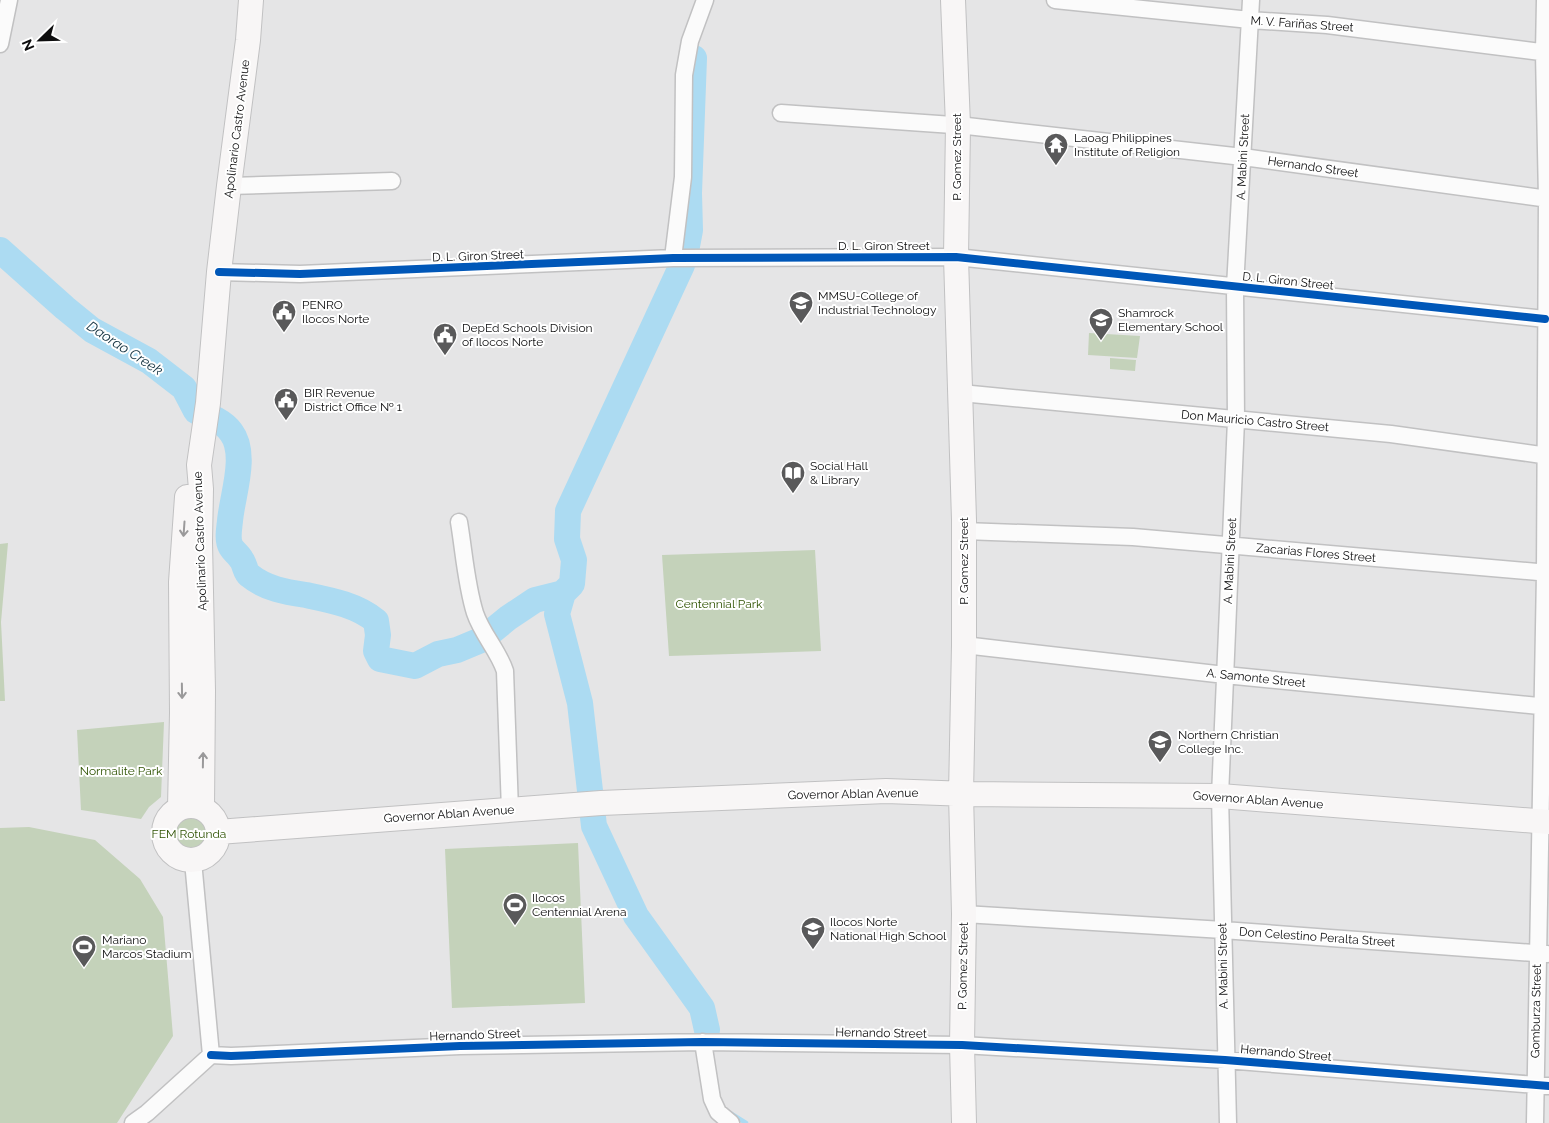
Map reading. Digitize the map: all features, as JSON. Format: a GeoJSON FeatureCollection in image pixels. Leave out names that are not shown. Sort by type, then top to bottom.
{"type":"FeatureCollection","features":[{"type":"Feature","properties":{"kind":"main road","name":"Apolinario Castro Avenue"},"geometry":{"type":"LineString","coordinates":[[191,808],[204,691],[199,465],[208,403],[229,186],[248,40],[251,0]]}},
{"type":"Feature","properties":{"kind":"main road","name":"P. Gomez Street"},"geometry":{"type":"LineString","coordinates":[[953,0],[958,125],[956,257],[964,531],[961,794],[964,914],[962,1045],[964,1123]]}},
{"type":"Feature","properties":{"kind":"main road","name":"Governor Ablan Avenue"},"geometry":{"type":"LineString","coordinates":[[218,832],[592,804],[886,791],[961,794],[1220,796],[1545,822]]}},
{"type":"Feature","properties":{"kind":"main road"},"geometry":{"type":"LineString","coordinates":[[191,808],[213,818],[218,832],[214,848],[201,859],[193,861],[178,857],[172,853],[164,840],[165,824],[174,812],[191,808]]}},
{"type":"Feature","properties":{"kind":"street"},"geometry":{"type":"LineString","coordinates":[[0,44],[9,0]]}},
{"type":"Feature","properties":{"kind":"street"},"geometry":{"type":"LineString","coordinates":[[673,258],[684,177],[684,75],[690,41],[705,0]]}},
{"type":"Feature","properties":{"kind":"street","name":"M. V. Fariñas Street"},"geometry":{"type":"LineString","coordinates":[[1056,0],[1250,20],[1327,25],[1546,53]]}},
{"type":"Feature","properties":{"kind":"street","name":"A. Mabini Street"},"geometry":{"type":"LineString","coordinates":[[1228,1123],[1220,796],[1236,420],[1235,287],[1251,0]]}},
{"type":"Feature","properties":{"kind":"street","name":"Gomburza Street"},"geometry":{"type":"LineString","coordinates":[[1535,1123],[1542,1085],[1545,822],[1547,359],[1545,319],[1548,143],[1545,0]]}},
{"type":"Feature","properties":{"kind":"street","name":"Hernando Street"},"geometry":{"type":"LineString","coordinates":[[781,113],[958,125],[1243,157],[1548,199]]}},
{"type":"Feature","properties":{"kind":"street"},"geometry":{"type":"LineString","coordinates":[[229,186],[392,181]]}},
{"type":"Feature","properties":{"kind":"street","name":"D. L. Giron Street"},"geometry":{"type":"LineString","coordinates":[[220,272],[300,274],[673,258],[956,257],[1545,319]]}},
{"type":"Feature","properties":{"kind":"street","name":"Don Mauricio Castro Street"},"geometry":{"type":"LineString","coordinates":[[961,393],[1391,434],[1547,456]]}},
{"type":"Feature","properties":{"kind":"street"},"geometry":{"type":"LineString","coordinates":[[459,522],[475,613],[497,651],[505,671],[510,810]]}},
{"type":"Feature","properties":{"kind":"street","name":"Zacarias Flores Street"},"geometry":{"type":"LineString","coordinates":[[964,531],[1133,537],[1547,573]]}},
{"type":"Feature","properties":{"kind":"street","name":"A. Samonte Street"},"geometry":{"type":"LineString","coordinates":[[964,646],[1225,675],[1546,707]]}},
{"type":"Feature","properties":{"kind":"street"},"geometry":{"type":"LineString","coordinates":[[133,1123],[147,1113],[211,1055],[193,861]]}},
{"type":"Feature","properties":{"kind":"street","name":"Don Celestino Peralta Street"},"geometry":{"type":"LineString","coordinates":[[964,914],[1223,930],[1543,954]]}},
{"type":"Feature","properties":{"kind":"street"},"geometry":{"type":"LineString","coordinates":[[703,1042],[712,1099],[718,1112],[731,1123]]}},
{"type":"Feature","properties":{"kind":"street","name":"Hernando Street"},"geometry":{"type":"LineString","coordinates":[[211,1055],[231,1056],[460,1046],[703,1042],[962,1045],[1225,1060],[1542,1085]]}},
{"type":"Feature","properties":{"kind":"green space"},"geometry":{"type":"Polygon","coordinates":[[[1089,333],[1140,336],[1137,358],[1088,355],[1089,333]]]}},
{"type":"Feature","properties":{"kind":"green space"},"geometry":{"type":"Polygon","coordinates":[[[1110,358],[1136,360],[1135,371],[1110,369],[1110,358]]]}},
{"type":"Feature","properties":{"kind":"green space"},"geometry":{"type":"Polygon","coordinates":[[[8,543],[1,622],[5,701],[0,701],[0,544],[8,543]]]}},
{"type":"Feature","properties":{"kind":"green space","name":"Centennial Park"},"geometry":{"type":"Polygon","coordinates":[[[815,550],[821,651],[669,656],[662,555],[815,550]]]}},
{"type":"Feature","properties":{"kind":"green space","name":"Normalite Park"},"geometry":{"type":"Polygon","coordinates":[[[164,722],[161,797],[149,807],[141,819],[81,810],[77,730],[164,722]]]}},
{"type":"Feature","properties":{"kind":"green space","name":"FEM Rotunda"},"geometry":{"type":"Polygon","coordinates":[[[191,811],[207,817],[211,829],[210,840],[207,845],[192,856],[181,853],[174,848],[169,841],[167,833],[168,825],[172,818],[180,813],[191,811]]]}},
{"type":"Feature","properties":{"kind":"green space","name":"Mariano Marcos Stadium"},"geometry":{"type":"Polygon","coordinates":[[[29,827],[95,840],[140,879],[163,917],[173,1036],[117,1123],[0,1123],[0,828],[29,827]]]}},
{"type":"Feature","properties":{"kind":"green space","name":"Ilocos Centennial Arena"},"geometry":{"type":"Polygon","coordinates":[[[578,843],[585,1003],[452,1008],[445,849],[578,843]]]}},
{"type":"Feature","properties":{"kind":"waterway"},"geometry":{"type":"LineString","coordinates":[[687,246],[690,230],[689,193],[694,58]]}},
{"type":"Feature","properties":{"kind":"waterway","name":"Daorao Creek"},"geometry":{"type":"LineString","coordinates":[[0,250],[92,330],[149,361],[184,388],[196,411],[215,419],[228,428],[236,441],[239,463],[230,521],[229,541],[248,574],[269,587],[334,601],[369,615],[376,621],[378,635],[376,651],[380,659],[415,666],[438,654],[457,650],[481,640],[508,618],[535,600],[563,593]]}},
{"type":"Feature","properties":{"kind":"waterway"},"geometry":{"type":"LineString","coordinates":[[682,265],[568,511],[567,539],[574,560],[572,584],[563,593],[557,614],[580,703],[594,826],[636,916],[702,1008],[707,1030]]}},
{"type":"Feature","properties":{"kind":"waterway"},"geometry":{"type":"LineString","coordinates":[[730,1113],[746,1123]]}},
{"type":"Feature","properties":{"kind":"cycle path"},"geometry":{"type":"LineString","coordinates":[[219,272],[300,274],[673,258],[956,257],[1545,319]]}},
{"type":"Feature","properties":{"kind":"cycle path"},"geometry":{"type":"LineString","coordinates":[[211,1055],[231,1056],[460,1046],[703,1042],[962,1045],[1225,1060],[1549,1086]]}},
{"type":"Feature","properties":{"kind":"place","name":"Laoag Philippines Institute of Religion"},"geometry":{"type":"Point","coordinates":[1056,166]}},
{"type":"Feature","properties":{"kind":"place","name":"MMSU-College of Industrial Technology"},"geometry":{"type":"Point","coordinates":[801,324]}},
{"type":"Feature","properties":{"kind":"place","name":"PENRO Ilocos Norte"},"geometry":{"type":"Point","coordinates":[284,333]}},
{"type":"Feature","properties":{"kind":"place","name":"Shamrock Elementary School"},"geometry":{"type":"Point","coordinates":[1101,341]}},
{"type":"Feature","properties":{"kind":"place","name":"DepEd Schools Division of Ilocos Norte"},"geometry":{"type":"Point","coordinates":[445,356]}},
{"type":"Feature","properties":{"kind":"place","name":"BIR Revenue District Office № 1"},"geometry":{"type":"Point","coordinates":[286,421]}},
{"type":"Feature","properties":{"kind":"place","name":"Social Hall & Library"},"geometry":{"type":"Point","coordinates":[793,494]}},
{"type":"Feature","properties":{"kind":"place","name":"Northern Christian College Inc."},"geometry":{"type":"Point","coordinates":[1160,763]}},
{"type":"Feature","properties":{"kind":"place","name":"Ilocos Centennial Arena"},"geometry":{"type":"Point","coordinates":[515,926]}},
{"type":"Feature","properties":{"kind":"place","name":"Ilocos Norte National High School"},"geometry":{"type":"Point","coordinates":[813,950]}},
{"type":"Feature","properties":{"kind":"place","name":"Mariano Marcos Stadium"},"geometry":{"type":"Point","coordinates":[84,968]}}]}
